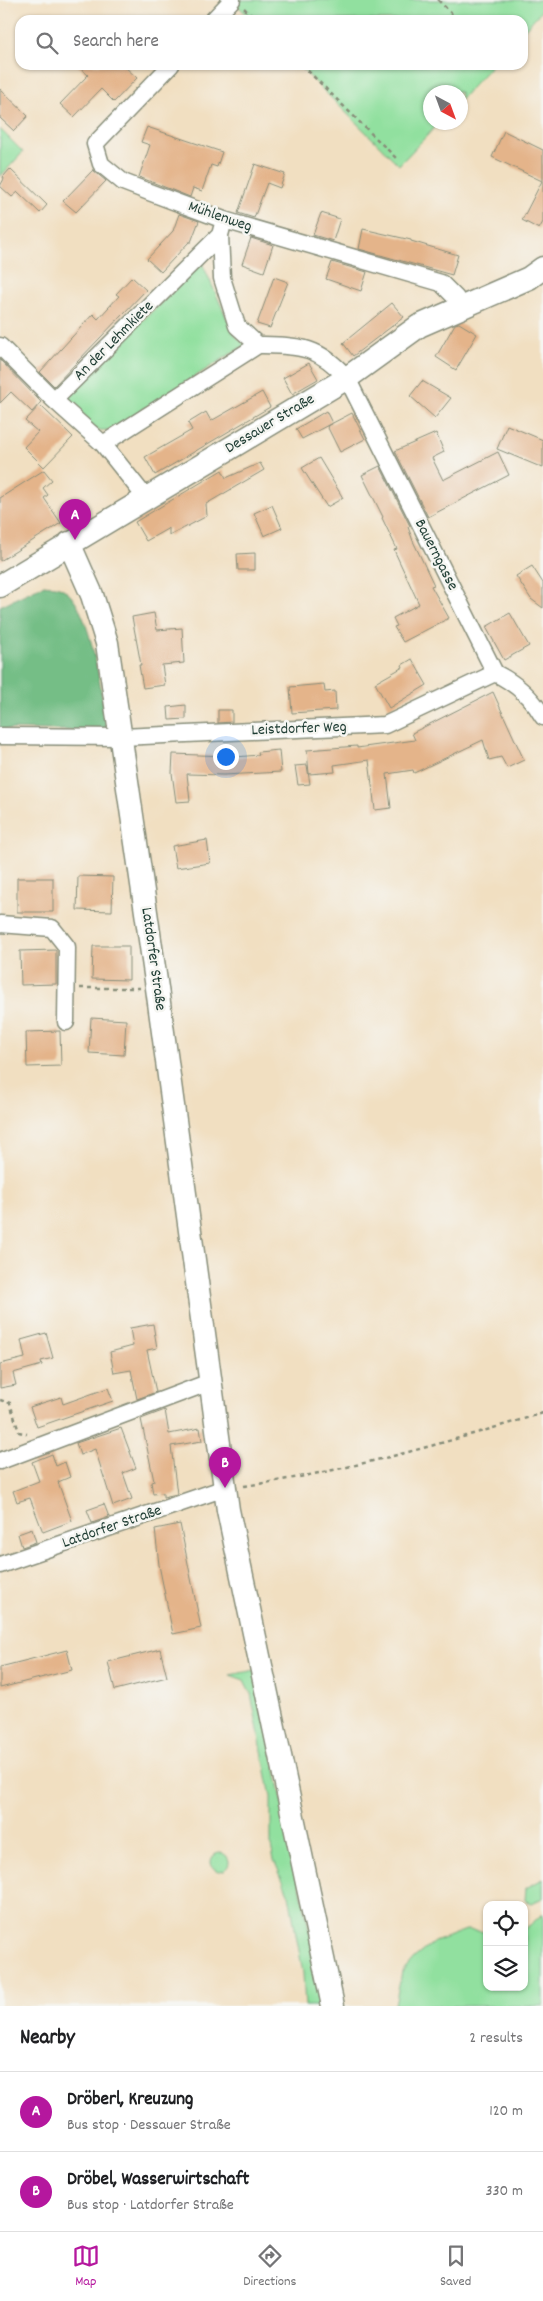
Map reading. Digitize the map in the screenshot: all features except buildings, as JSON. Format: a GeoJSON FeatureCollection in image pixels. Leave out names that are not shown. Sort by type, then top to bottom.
{"type":"FeatureCollection","features":[{"type":"Feature","properties":{"kind":"main road","name":"Dessauer Straße"},"geometry":{"type":"LineString","coordinates":[[0,586],[347,378],[419,326],[529,278],[543,268]]}},
{"type":"Feature","properties":{"kind":"main road","name":"Latdorfer Straße"},"geometry":{"type":"LineString","coordinates":[[69,543],[92,595],[107,643],[157,988],[226,1499]]}},
{"type":"Feature","properties":{"kind":"main road"},"geometry":{"type":"LineString","coordinates":[[226,1499],[333,2006]]}},
{"type":"Feature","properties":{"kind":"street"},"geometry":{"type":"LineString","coordinates":[[220,15],[237,3]]}},
{"type":"Feature","properties":{"kind":"street","name":"Mühlenweg"},"geometry":{"type":"LineString","coordinates":[[165,70],[95,144],[101,164],[123,182],[222,227],[441,283],[456,298],[459,307]]}},
{"type":"Feature","properties":{"kind":"street"},"geometry":{"type":"LineString","coordinates":[[222,227],[222,278],[237,326],[258,345]]}},
{"type":"Feature","properties":{"kind":"street","name":"An der Lehmkiete"},"geometry":{"type":"LineString","coordinates":[[54,400],[222,227]]}},
{"type":"Feature","properties":{"kind":"street"},"geometry":{"type":"LineString","coordinates":[[104,444],[258,345],[298,346],[319,354],[339,369],[347,378]]}},
{"type":"Feature","properties":{"kind":"street"},"geometry":{"type":"LineString","coordinates":[[0,346],[54,400],[104,444],[146,498]]}},
{"type":"Feature","properties":{"kind":"street","name":"Bauerngasse"},"geometry":{"type":"LineString","coordinates":[[347,378],[495,673]]}},
{"type":"Feature","properties":{"kind":"street"},"geometry":{"type":"LineString","coordinates":[[495,673],[512,682],[537,706],[543,716]]}},
{"type":"Feature","properties":{"kind":"street","name":"Leistdorfer Weg"},"geometry":{"type":"LineString","coordinates":[[0,736],[122,737],[385,726],[495,673]]}},
{"type":"Feature","properties":{"kind":"street"},"geometry":{"type":"LineString","coordinates":[[0,924],[52,928],[67,947],[66,1022]]}},
{"type":"Feature","properties":{"kind":"street"},"geometry":{"type":"LineString","coordinates":[[0,1461],[210,1382]]}},
{"type":"Feature","properties":{"kind":"street","name":"Latdorfer Straße"},"geometry":{"type":"LineString","coordinates":[[0,1565],[226,1499]]}},
{"type":"Feature","properties":{"kind":"path"},"geometry":{"type":"LineString","coordinates":[[438,0],[453,15]]}},
{"type":"Feature","properties":{"kind":"path"},"geometry":{"type":"LineString","coordinates":[[237,3],[250,15]]}},
{"type":"Feature","properties":{"kind":"path"},"geometry":{"type":"LineString","coordinates":[[307,70],[398,160]]}},
{"type":"Feature","properties":{"kind":"path"},"geometry":{"type":"LineString","coordinates":[[66,988],[157,988]]}},
{"type":"Feature","properties":{"kind":"path"},"geometry":{"type":"LineString","coordinates":[[0,1400],[10,1402],[19,1432],[48,1440],[56,1440]]}},
{"type":"Feature","properties":{"kind":"path"},"geometry":{"type":"LineString","coordinates":[[226,1499],[299,1478],[456,1439],[543,1413]]}},
{"type":"Feature","properties":{"kind":"green space"},"geometry":{"type":"Polygon","coordinates":[[[239,0],[543,0],[543,9],[528,26],[528,15],[247,15],[235,3],[239,0]]]}},
{"type":"Feature","properties":{"kind":"green space"},"geometry":{"type":"Polygon","coordinates":[[[303,70],[487,70],[468,91],[468,85],[423,85],[423,130],[432,130],[399,165],[303,70]]]}},
{"type":"Feature","properties":{"kind":"green space"},"geometry":{"type":"Polygon","coordinates":[[[0,129],[23,152],[0,177],[0,129]]]}},
{"type":"Feature","properties":{"kind":"green space"},"geometry":{"type":"Polygon","coordinates":[[[202,263],[234,334],[245,345],[110,430],[97,430],[89,427],[80,419],[70,403],[69,392],[202,263]]]}},
{"type":"Feature","properties":{"kind":"green space"},"geometry":{"type":"Polygon","coordinates":[[[44,585],[59,587],[70,595],[80,610],[94,652],[107,731],[0,729],[0,606],[44,585]]]}},
{"type":"Feature","properties":{"kind":"green space"},"geometry":{"type":"Polygon","coordinates":[[[255,1670],[325,2006],[305,2006],[303,1973],[289,1895],[274,1860],[271,1846],[271,1797],[251,1694],[244,1680],[230,1675],[255,1670]]]}},
{"type":"Feature","properties":{"kind":"green space"},"geometry":{"type":"Polygon","coordinates":[[[220,1853],[228,1858],[229,1862],[224,1870],[220,1871],[212,1866],[211,1862],[216,1854],[220,1853]]]}},
{"type":"Feature","properties":{"kind":"green space"},"geometry":{"type":"Polygon","coordinates":[[[543,1879],[543,1898],[532,1903],[525,1900],[526,1888],[543,1879]]]}},
{"type":"Feature","properties":{"kind":"green space"},"geometry":{"type":"Polygon","coordinates":[[[543,1914],[543,2006],[401,2006],[395,2004],[402,1972],[414,1958],[434,1942],[466,1930],[483,1932],[483,1991],[528,1991],[528,1927],[543,1914]]]}},
{"type":"Feature","properties":{"kind":"place","name":"Dröberl, Kreuzung"},"geometry":{"type":"Point","coordinates":[75,540]}},
{"type":"Feature","properties":{"kind":"place","name":"Dröbel, Wasserwirtschaft"},"geometry":{"type":"Point","coordinates":[225,1488]}}]}
